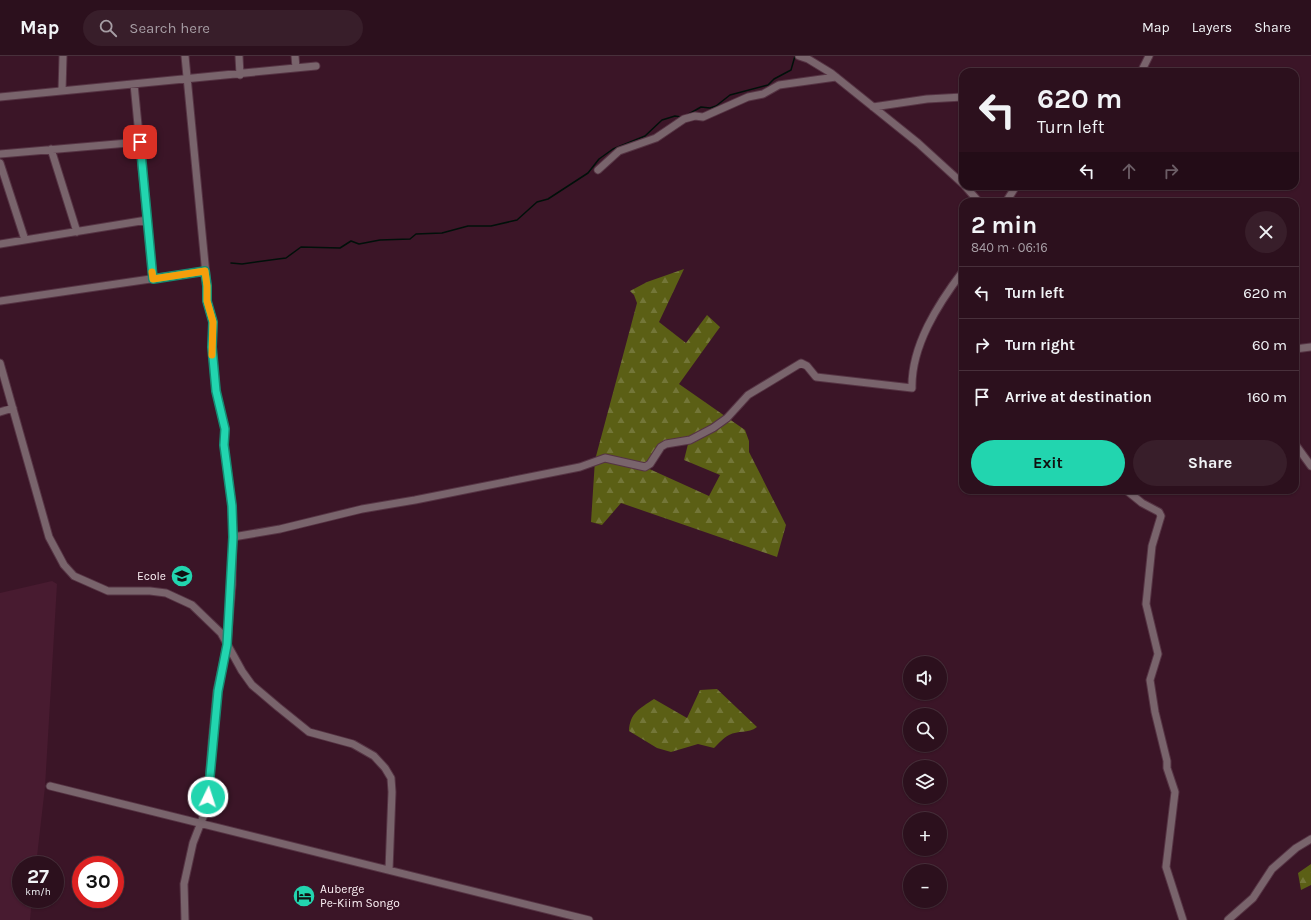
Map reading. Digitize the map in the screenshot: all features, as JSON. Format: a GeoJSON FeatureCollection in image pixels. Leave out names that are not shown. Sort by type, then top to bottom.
{"type":"FeatureCollection","features":[{"type":"Feature","properties":{"kind":"street"},"geometry":{"type":"LineString","coordinates":[[62,91],[63,56]]}},
{"type":"Feature","properties":{"kind":"street"},"geometry":{"type":"LineString","coordinates":[[185,56],[207,286],[207,301],[213,322],[212,347],[216,391],[225,429],[224,445],[232,506],[233,537],[227,645],[218,691],[207,807],[193,843],[184,884],[185,920]]}},
{"type":"Feature","properties":{"kind":"street"},"geometry":{"type":"LineString","coordinates":[[239,56],[240,74]]}},
{"type":"Feature","properties":{"kind":"street"},"geometry":{"type":"LineString","coordinates":[[295,56],[296,68]]}},
{"type":"Feature","properties":{"kind":"street"},"geometry":{"type":"LineString","coordinates":[[799,56],[808,59],[836,77],[918,143],[959,180]]}},
{"type":"Feature","properties":{"kind":"street"},"geometry":{"type":"LineString","coordinates":[[1143,68],[1149,56]]}},
{"type":"Feature","properties":{"kind":"street"},"geometry":{"type":"LineString","coordinates":[[0,96],[316,66]]}},
{"type":"Feature","properties":{"kind":"street"},"geometry":{"type":"LineString","coordinates":[[598,170],[619,151],[656,138],[684,119],[695,116],[703,117],[748,97],[763,94],[779,85],[836,77]]}},
{"type":"Feature","properties":{"kind":"street"},"geometry":{"type":"LineString","coordinates":[[134,84],[153,279]]}},
{"type":"Feature","properties":{"kind":"street"},"geometry":{"type":"LineString","coordinates":[[873,107],[927,99],[959,97]]}},
{"type":"Feature","properties":{"kind":"street"},"geometry":{"type":"LineString","coordinates":[[0,154],[140,142]]}},
{"type":"Feature","properties":{"kind":"street"},"geometry":{"type":"LineString","coordinates":[[51,149],[78,232]]}},
{"type":"Feature","properties":{"kind":"street"},"geometry":{"type":"LineString","coordinates":[[0,163],[25,240]]}},
{"type":"Feature","properties":{"kind":"street"},"geometry":{"type":"LineString","coordinates":[[968,190],[975,198]]}},
{"type":"Feature","properties":{"kind":"street"},"geometry":{"type":"LineString","coordinates":[[0,244],[147,220]]}},
{"type":"Feature","properties":{"kind":"street"},"geometry":{"type":"LineString","coordinates":[[0,301],[205,271]]}},
{"type":"Feature","properties":{"kind":"street"},"geometry":{"type":"LineString","coordinates":[[233,537],[280,529],[362,509],[580,467],[605,458],[645,467],[650,464],[661,447],[666,444],[690,440],[713,428],[727,418],[748,395],[801,363],[808,366],[816,377],[912,388],[911,373],[918,349],[946,294],[959,276]]}},
{"type":"Feature","properties":{"kind":"street"},"geometry":{"type":"LineString","coordinates":[[1299,348],[1311,347]]}},
{"type":"Feature","properties":{"kind":"street"},"geometry":{"type":"LineString","coordinates":[[0,363],[49,537],[69,570],[74,576],[108,590],[166,593],[192,605],[221,634],[252,685],[301,726],[309,732],[353,744],[374,756],[385,768],[391,778],[392,792],[389,870]]}},
{"type":"Feature","properties":{"kind":"street"},"geometry":{"type":"LineString","coordinates":[[0,412],[13,408]]}},
{"type":"Feature","properties":{"kind":"street"},"geometry":{"type":"LineString","coordinates":[[1299,450],[1311,466]]}},
{"type":"Feature","properties":{"kind":"street"},"geometry":{"type":"LineString","coordinates":[[1131,494],[1142,503],[1159,512],[1161,516],[1152,546],[1146,604],[1158,654],[1150,680],[1155,712],[1167,761],[1167,768],[1175,792],[1166,867],[1183,920]]}},
{"type":"Feature","properties":{"kind":"street"},"geometry":{"type":"LineString","coordinates":[[50,786],[589,920]]}},
{"type":"Feature","properties":{"kind":"street"},"geometry":{"type":"LineString","coordinates":[[1228,920],[1253,898],[1272,869],[1296,848],[1311,839]]}},
{"type":"Feature","properties":{"kind":"shaded area"},"geometry":{"type":"Polygon","coordinates":[[[52,581],[57,584],[45,787],[37,856],[12,856],[12,908],[31,908],[30,920],[0,920],[0,593],[52,581]]]}},
{"type":"Feature","properties":{"kind":"green space"},"geometry":{"type":"Polygon","coordinates":[[[684,269],[659,322],[686,343],[707,315],[720,327],[679,384],[745,430],[749,441],[749,452],[786,525],[777,557],[621,503],[602,525],[591,522],[595,460],[637,303],[634,295],[630,291],[647,282],[684,269]],[[689,440],[666,444],[645,467],[709,496],[720,475],[684,460],[689,440]]]}},
{"type":"Feature","properties":{"kind":"green space"},"geometry":{"type":"Polygon","coordinates":[[[717,689],[757,727],[729,735],[714,748],[698,744],[671,752],[657,748],[629,731],[631,720],[636,712],[654,699],[687,718],[700,690],[717,689]]]}},
{"type":"Feature","properties":{"kind":"green space"},"geometry":{"type":"Polygon","coordinates":[[[1311,864],[1311,885],[1301,890],[1298,873],[1311,864]]]}},
{"type":"Feature","properties":{"kind":"waterway"},"geometry":{"type":"LineString","coordinates":[[687,115],[701,107],[710,108],[716,106],[730,95],[768,85],[774,79],[791,70],[795,56]]}},
{"type":"Feature","properties":{"kind":"waterway"},"geometry":{"type":"LineString","coordinates":[[231,263],[242,264],[286,258],[301,247],[340,248],[351,241],[359,244],[380,240],[410,239],[416,234],[442,233],[468,226],[491,226],[517,220],[537,202],[548,199],[588,173],[599,159],[613,149],[645,136],[662,120],[675,116],[681,117]]}},
{"type":"Feature","properties":{"kind":"slow traffic"},"geometry":{"type":"LineString","coordinates":[[152,272],[153,279],[205,271],[207,301],[213,322],[212,355]]}},
{"type":"Feature","properties":{"kind":"place","name":"Ecole"},"geometry":{"type":"Point","coordinates":[182,576]}},
{"type":"Feature","properties":{"kind":"place","name":"Auberge Pe-Kiim Songo"},"geometry":{"type":"Point","coordinates":[304,896]}},
{"type":"Feature","properties":{"kind":"route"},"geometry":{"type":"LineString","coordinates":[[140,142],[153,279],[205,271],[207,301],[213,322],[212,347],[216,391],[225,429],[224,445],[233,522],[232,585],[227,645],[218,691],[212,743],[208,797]]}}]}
